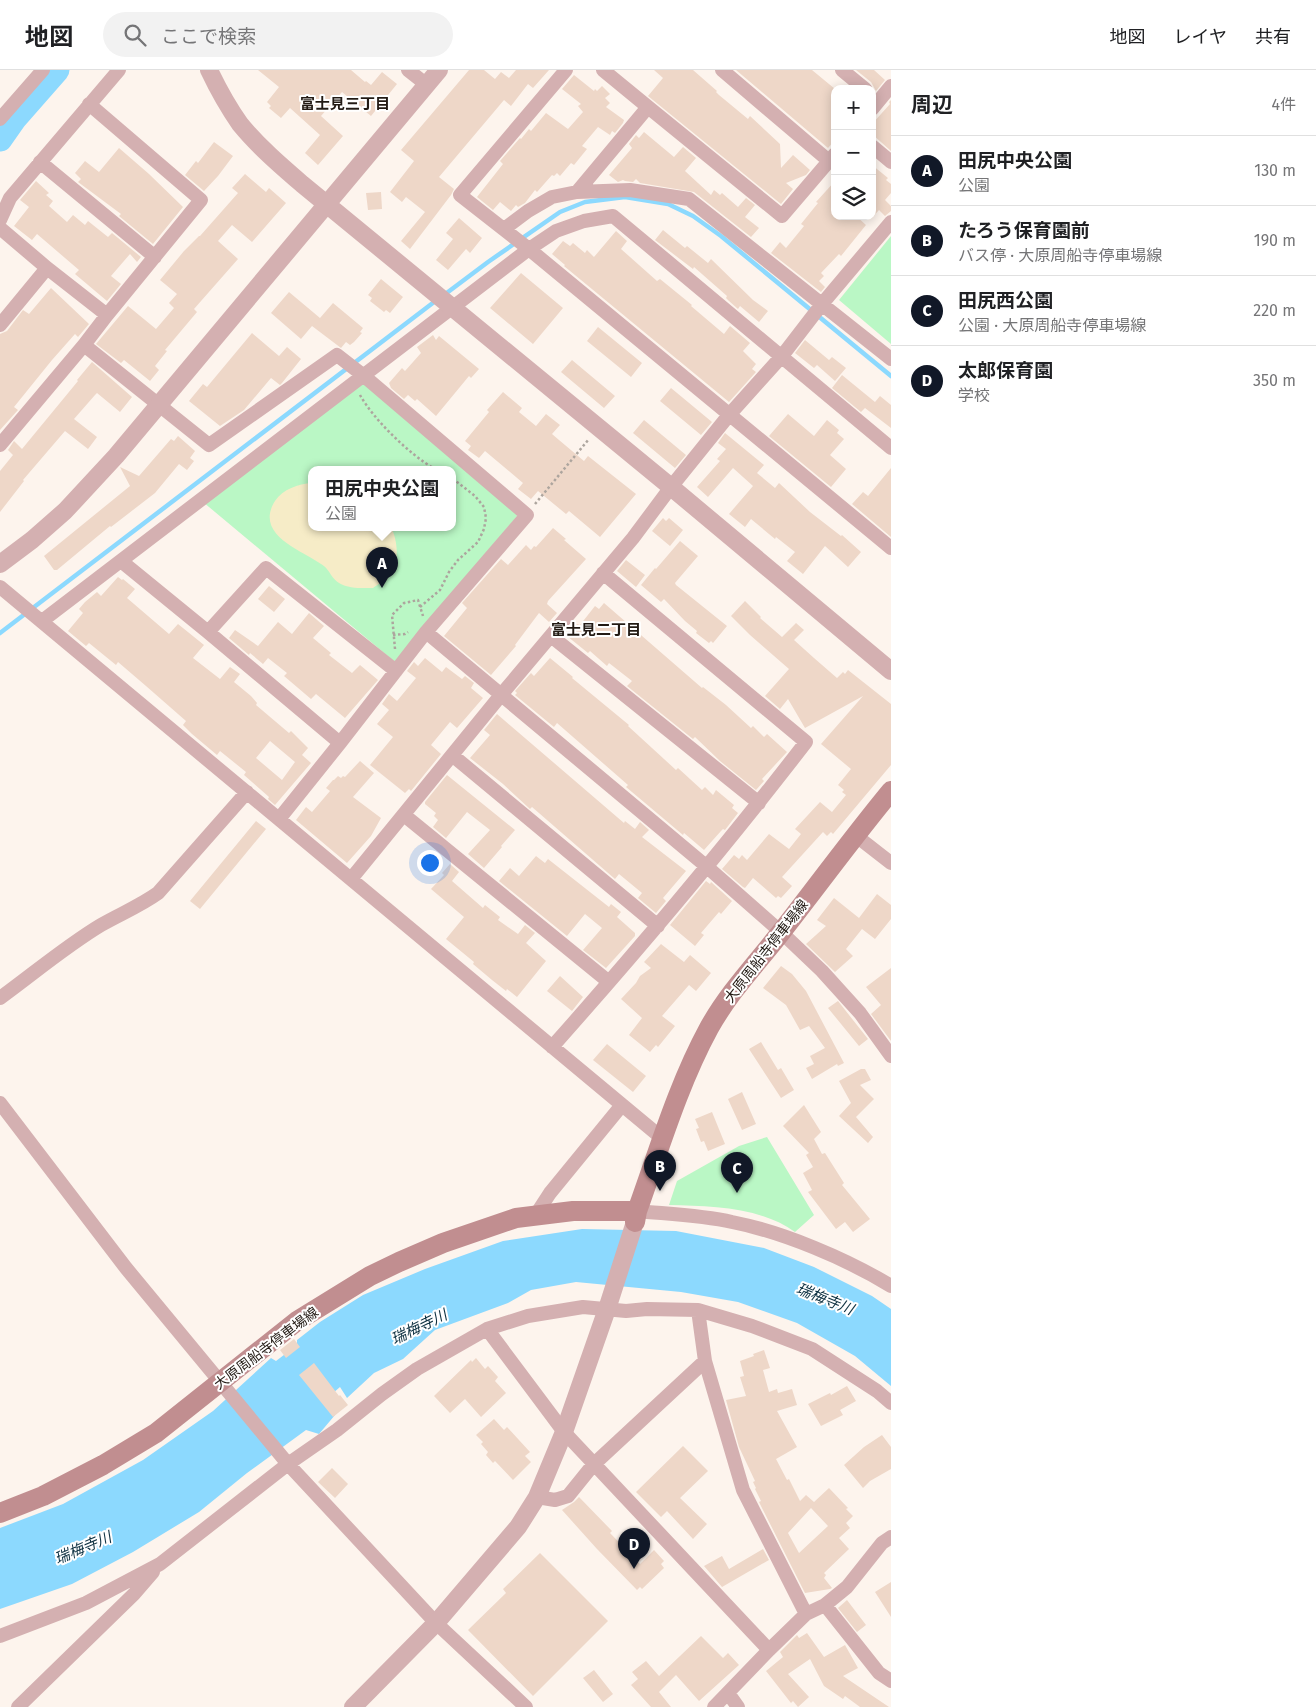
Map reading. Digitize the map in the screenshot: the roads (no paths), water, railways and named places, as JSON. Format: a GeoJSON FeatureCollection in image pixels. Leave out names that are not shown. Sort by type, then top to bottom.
{"type":"FeatureCollection","features":[{"type":"Feature","properties":{"kind":"main road","name":"大原周船寺停車場線"},"geometry":{"type":"LineString","coordinates":[[0,1513],[43,1496],[103,1465],[156,1433],[296,1321],[370,1276],[443,1243],[516,1218],[573,1211],[636,1216],[693,1060],[710,1027],[732,991],[781,932],[891,791]]}},
{"type":"Feature","properties":{"kind":"street"},"geometry":{"type":"LineString","coordinates":[[0,119],[43,70]]}},
{"type":"Feature","properties":{"kind":"street"},"geometry":{"type":"LineString","coordinates":[[0,220],[10,198],[120,70]]}},
{"type":"Feature","properties":{"kind":"street"},"geometry":{"type":"LineString","coordinates":[[209,70],[223,98],[241,124],[272,157],[891,671]]}},
{"type":"Feature","properties":{"kind":"street"},"geometry":{"type":"LineString","coordinates":[[408,70],[427,85]]}},
{"type":"Feature","properties":{"kind":"street"},"geometry":{"type":"LineString","coordinates":[[0,564],[32,540],[65,511],[116,456],[439,70]]}},
{"type":"Feature","properties":{"kind":"street"},"geometry":{"type":"LineString","coordinates":[[566,70],[460,195],[529,249],[891,548]]}},
{"type":"Feature","properties":{"kind":"street"},"geometry":{"type":"LineString","coordinates":[[603,70],[782,216],[831,159]]}},
{"type":"Feature","properties":{"kind":"street"},"geometry":{"type":"LineString","coordinates":[[722,70],[831,157]]}},
{"type":"Feature","properties":{"kind":"street"},"geometry":{"type":"LineString","coordinates":[[842,70],[860,85]]}},
{"type":"Feature","properties":{"kind":"street"},"geometry":{"type":"LineString","coordinates":[[876,100],[891,86]]}},
{"type":"Feature","properties":{"kind":"street"},"geometry":{"type":"LineString","coordinates":[[0,445],[84,345],[201,200],[89,104]]}},
{"type":"Feature","properties":{"kind":"street"},"geometry":{"type":"LineString","coordinates":[[577,192],[648,107]]}},
{"type":"Feature","properties":{"kind":"street"},"geometry":{"type":"LineString","coordinates":[[876,149],[891,162]]}},
{"type":"Feature","properties":{"kind":"street"},"geometry":{"type":"LineString","coordinates":[[40,162],[155,256]]}},
{"type":"Feature","properties":{"kind":"street"},"geometry":{"type":"LineString","coordinates":[[504,229],[528,211],[552,197],[577,192],[630,190],[688,199],[820,307],[891,359]]}},
{"type":"Feature","properties":{"kind":"street"},"geometry":{"type":"LineString","coordinates":[[42,621],[529,249],[556,231],[584,221],[612,216],[891,448]]}},
{"type":"Feature","properties":{"kind":"street"},"geometry":{"type":"LineString","coordinates":[[351,879],[501,695],[633,538],[729,415],[782,356],[891,222]]}},
{"type":"Feature","properties":{"kind":"street"},"geometry":{"type":"LineString","coordinates":[[0,228],[107,315]]}},
{"type":"Feature","properties":{"kind":"street"},"geometry":{"type":"LineString","coordinates":[[0,325],[47,268]]}},
{"type":"Feature","properties":{"kind":"street"},"geometry":{"type":"LineString","coordinates":[[84,345],[209,444],[337,356],[359,380],[526,515],[426,632],[279,819]]}},
{"type":"Feature","properties":{"kind":"street"},"geometry":{"type":"LineString","coordinates":[[121,561],[340,743]]}},
{"type":"Feature","properties":{"kind":"street"},"geometry":{"type":"LineString","coordinates":[[208,632],[266,568],[396,671]]}},
{"type":"Feature","properties":{"kind":"street"},"geometry":{"type":"LineString","coordinates":[[552,1047],[658,926],[759,803],[806,742],[603,572]]}},
{"type":"Feature","properties":{"kind":"street"},"geometry":{"type":"LineString","coordinates":[[0,587],[663,1139]]}},
{"type":"Feature","properties":{"kind":"street"},"geometry":{"type":"LineString","coordinates":[[426,632],[706,866],[781,932],[822,971],[860,1013],[891,1056]]}},
{"type":"Feature","properties":{"kind":"street"},"geometry":{"type":"LineString","coordinates":[[551,636],[759,803]]}},
{"type":"Feature","properties":{"kind":"street"},"geometry":{"type":"LineString","coordinates":[[452,755],[658,926]]}},
{"type":"Feature","properties":{"kind":"street"},"geometry":{"type":"LineString","coordinates":[[0,998],[86,935],[146,902],[158,893],[247,792]]}},
{"type":"Feature","properties":{"kind":"street"},"geometry":{"type":"LineString","coordinates":[[404,816],[609,982]]}},
{"type":"Feature","properties":{"kind":"street"},"geometry":{"type":"LineString","coordinates":[[855,835],[891,863]]}},
{"type":"Feature","properties":{"kind":"street"},"geometry":{"type":"LineString","coordinates":[[0,1103],[126,1268],[288,1464],[436,1624],[526,1707]]}},
{"type":"Feature","properties":{"kind":"street"},"geometry":{"type":"LineString","coordinates":[[535,1216],[550,1193],[622,1105]]}},
{"type":"Feature","properties":{"kind":"street"},"geometry":{"type":"LineString","coordinates":[[353,1707],[436,1624],[518,1527],[537,1497],[564,1432],[607,1309],[636,1216],[732,1222],[780,1235],[824,1252],[891,1285]]}},
{"type":"Feature","properties":{"kind":"street"},"geometry":{"type":"LineString","coordinates":[[0,1636],[86,1603],[160,1564],[288,1464],[337,1430],[417,1369],[487,1329],[528,1316],[583,1307],[626,1311],[647,1309],[698,1310],[752,1326],[812,1349],[877,1391],[891,1403]]}},
{"type":"Feature","properties":{"kind":"street"},"geometry":{"type":"LineString","coordinates":[[698,1310],[705,1361],[743,1490],[806,1614]]}},
{"type":"Feature","properties":{"kind":"street"},"geometry":{"type":"LineString","coordinates":[[487,1329],[564,1432],[769,1650]]}},
{"type":"Feature","properties":{"kind":"street"},"geometry":{"type":"LineString","coordinates":[[537,1497],[555,1500],[568,1496],[593,1465],[705,1361]]}},
{"type":"Feature","properties":{"kind":"street"},"geometry":{"type":"LineString","coordinates":[[714,1707],[806,1614],[825,1605],[847,1587],[882,1543],[891,1537]]}},
{"type":"Feature","properties":{"kind":"street"},"geometry":{"type":"LineString","coordinates":[[18,1707],[134,1594],[160,1564]]}},
{"type":"Feature","properties":{"kind":"street"},"geometry":{"type":"LineString","coordinates":[[825,1605],[879,1673],[891,1681]]}},
{"type":"Feature","properties":{"kind":"street"},"geometry":{"type":"LineString","coordinates":[[728,1692],[738,1707]]}},
{"type":"Feature","properties":{"kind":"water","name":"瑞梅寺川"},"geometry":{"type":"Polygon","coordinates":[[[582,1229],[676,1231],[764,1248],[814,1267],[872,1296],[891,1309],[891,1386],[855,1356],[797,1323],[738,1302],[681,1292],[576,1282],[531,1290],[508,1303],[435,1330],[403,1359],[374,1373],[347,1398],[340,1387],[325,1400],[335,1415],[319,1434],[306,1430],[247,1473],[199,1512],[133,1552],[72,1584],[0,1609],[0,1528],[63,1504],[143,1460],[213,1411],[271,1358],[276,1361],[297,1345],[297,1340],[320,1322],[363,1295],[425,1269],[503,1241],[582,1229]]]}},
{"type":"Feature","properties":{"kind":"waterway"},"geometry":{"type":"LineString","coordinates":[[0,139],[14,119],[57,70]]}},
{"type":"Feature","properties":{"kind":"waterway"},"geometry":{"type":"LineString","coordinates":[[444,295],[560,212],[585,202],[625,197],[668,204],[693,216],[721,236],[891,376]]}},
{"type":"Feature","properties":{"kind":"waterway"},"geometry":{"type":"LineString","coordinates":[[0,633],[438,299]]}},
{"type":"Feature","properties":{"kind":"place","name":"田尻中央公園"},"geometry":{"type":"Point","coordinates":[382,588]}},
{"type":"Feature","properties":{"kind":"place","name":"たろう保育園前"},"geometry":{"type":"Point","coordinates":[660,1191]}},
{"type":"Feature","properties":{"kind":"place","name":"田尻西公園"},"geometry":{"type":"Point","coordinates":[737,1193]}},
{"type":"Feature","properties":{"kind":"place","name":"太郎保育園"},"geometry":{"type":"Point","coordinates":[634,1569]}},
{"type":"Feature","properties":{"kind":"district","name":"富士見三丁目"},"geometry":{"type":"Point","coordinates":[345,104]}},
{"type":"Feature","properties":{"kind":"district","name":"富士見二丁目"},"geometry":{"type":"Point","coordinates":[596,630]}}]}
